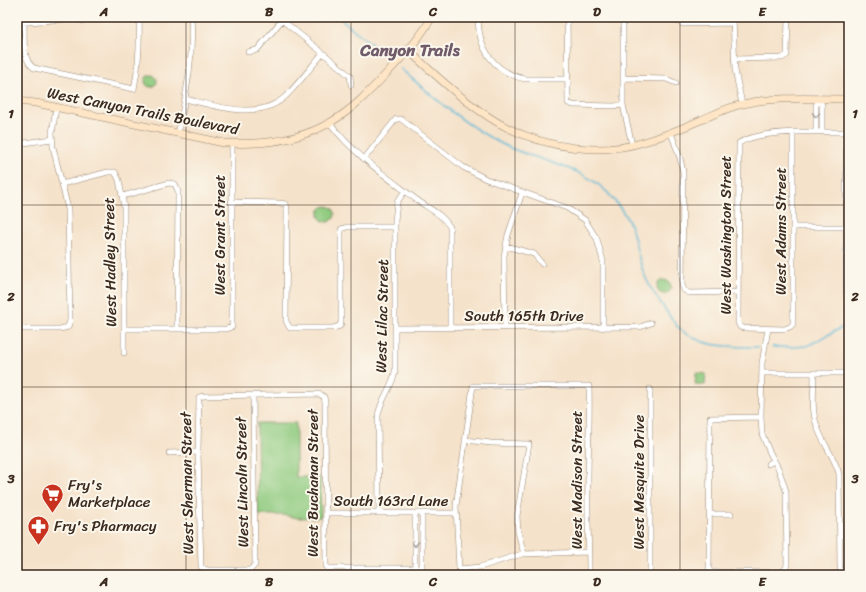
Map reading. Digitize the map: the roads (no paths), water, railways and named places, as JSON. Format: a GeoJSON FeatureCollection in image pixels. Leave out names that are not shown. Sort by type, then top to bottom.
{"type":"FeatureCollection","features":[{"type":"Feature","properties":{"kind":"street"},"geometry":{"type":"LineString","coordinates":[[24,23],[25,58],[29,65],[34,68],[134,89],[140,47],[139,17]]}},
{"type":"Feature","properties":{"kind":"street"},"geometry":{"type":"LineString","coordinates":[[178,134],[190,78],[192,50],[191,17]]}},
{"type":"Feature","properties":{"kind":"street","name":"West Canyon Trails Boulevard"},"geometry":{"type":"LineString","coordinates":[[17,101],[217,142],[254,144],[286,139],[310,132],[330,123],[363,98],[408,50],[432,17]]}},
{"type":"Feature","properties":{"kind":"street"},"geometry":{"type":"LineString","coordinates":[[478,17],[478,30],[482,46],[494,63],[518,77],[532,79],[567,79]]}},
{"type":"Feature","properties":{"kind":"street"},"geometry":{"type":"LineString","coordinates":[[567,17],[568,103],[573,105],[623,105]]}},
{"type":"Feature","properties":{"kind":"street"},"geometry":{"type":"LineString","coordinates":[[623,17],[623,105],[632,145]]}},
{"type":"Feature","properties":{"kind":"street"},"geometry":{"type":"LineString","coordinates":[[733,17],[736,81],[742,104]]}},
{"type":"Feature","properties":{"kind":"street"},"geometry":{"type":"LineString","coordinates":[[734,59],[782,58],[788,55],[788,17]]}},
{"type":"Feature","properties":{"kind":"street"},"geometry":{"type":"LineString","coordinates":[[846,17],[849,39]]}},
{"type":"Feature","properties":{"kind":"street"},"geometry":{"type":"LineString","coordinates":[[17,23],[77,18],[82,21]]}},
{"type":"Feature","properties":{"kind":"street"},"geometry":{"type":"LineString","coordinates":[[248,52],[256,50],[280,19],[350,76],[351,85]]}},
{"type":"Feature","properties":{"kind":"street"},"geometry":{"type":"LineString","coordinates":[[679,20],[683,24],[733,23]]}},
{"type":"Feature","properties":{"kind":"street"},"geometry":{"type":"LineString","coordinates":[[408,50],[482,112],[513,130],[538,140],[568,147],[598,149],[632,145],[671,133],[728,108],[742,104],[776,99],[849,99]]}},
{"type":"Feature","properties":{"kind":"street"},"geometry":{"type":"LineString","coordinates":[[185,99],[237,110],[252,110],[270,106],[287,96],[323,53]]}},
{"type":"Feature","properties":{"kind":"street"},"geometry":{"type":"LineString","coordinates":[[623,78],[666,80],[676,83]]}},
{"type":"Feature","properties":{"kind":"street"},"geometry":{"type":"LineString","coordinates":[[820,99],[822,106],[822,132]]}},
{"type":"Feature","properties":{"kind":"street"},"geometry":{"type":"LineString","coordinates":[[816,132],[816,105],[820,99]]}},
{"type":"Feature","properties":{"kind":"street"},"geometry":{"type":"LineString","coordinates":[[17,328],[60,329],[68,327],[70,320],[68,209],[55,160],[52,139],[56,108]]}},
{"type":"Feature","properties":{"kind":"street"},"geometry":{"type":"LineString","coordinates":[[364,159],[396,119],[402,119],[463,167],[486,179],[568,208],[585,220],[597,239],[603,261],[603,328]]}},
{"type":"Feature","properties":{"kind":"street"},"geometry":{"type":"LineString","coordinates":[[330,123],[342,139],[364,159],[418,201],[444,218],[450,227],[450,328]]}},
{"type":"Feature","properties":{"kind":"street"},"geometry":{"type":"LineString","coordinates":[[793,133],[847,132],[846,292],[848,294]]}},
{"type":"Feature","properties":{"kind":"street"},"geometry":{"type":"LineString","coordinates":[[671,133],[680,158],[683,172],[682,285],[684,290],[689,293],[738,292]]}},
{"type":"Feature","properties":{"kind":"street","name":"West Washington Street"},"geometry":{"type":"LineString","coordinates":[[768,329],[744,328],[740,327],[738,323],[739,143],[744,139],[775,133],[793,133]]}},
{"type":"Feature","properties":{"kind":"street","name":"West Adams Street"},"geometry":{"type":"LineString","coordinates":[[768,329],[784,329],[793,324],[793,133]]}},
{"type":"Feature","properties":{"kind":"street"},"geometry":{"type":"LineString","coordinates":[[17,144],[52,139]]}},
{"type":"Feature","properties":{"kind":"street","name":"West Grant Street"},"geometry":{"type":"LineString","coordinates":[[177,328],[226,329],[232,327],[232,143]]}},
{"type":"Feature","properties":{"kind":"street","name":"West Hadley Street"},"geometry":{"type":"LineString","coordinates":[[62,184],[108,172],[115,172],[119,180],[123,196],[124,353]]}},
{"type":"Feature","properties":{"kind":"street"},"geometry":{"type":"LineString","coordinates":[[123,196],[169,183],[175,184],[178,191],[177,328],[124,329]]}},
{"type":"Feature","properties":{"kind":"street","name":"West Lilac Street"},"geometry":{"type":"LineString","coordinates":[[379,512],[378,416],[379,408],[393,381],[396,355],[395,227],[397,202],[405,191]]}},
{"type":"Feature","properties":{"kind":"street"},"geometry":{"type":"LineString","coordinates":[[505,328],[504,256],[508,235],[522,193]]}},
{"type":"Feature","properties":{"kind":"street"},"geometry":{"type":"LineString","coordinates":[[231,202],[286,204],[286,321],[290,328],[333,328],[340,326],[342,229],[395,227]]}},
{"type":"Feature","properties":{"kind":"street"},"geometry":{"type":"LineString","coordinates":[[793,228],[846,227]]}},
{"type":"Feature","properties":{"kind":"street"},"geometry":{"type":"LineString","coordinates":[[506,246],[534,254],[542,264]]}},
{"type":"Feature","properties":{"kind":"street","name":"South 165th Drive"},"geometry":{"type":"LineString","coordinates":[[395,328],[603,328],[640,327],[651,323]]}},
{"type":"Feature","properties":{"kind":"street"},"geometry":{"type":"LineString","coordinates":[[761,417],[710,418],[709,574],[779,572],[785,570],[787,557],[786,491],[779,470],[762,434],[762,373],[768,329]]}},
{"type":"Feature","properties":{"kind":"street"},"geometry":{"type":"LineString","coordinates":[[762,373],[849,373]]}},
{"type":"Feature","properties":{"kind":"street"},"geometry":{"type":"LineString","coordinates":[[814,373],[815,419],[820,434],[839,474],[840,568],[841,572],[849,573]]}},
{"type":"Feature","properties":{"kind":"street","name":"West Madison Street"},"geometry":{"type":"LineString","coordinates":[[465,440],[473,386],[589,386],[590,424],[588,482],[588,575]]}},
{"type":"Feature","properties":{"kind":"street","name":"West Mesquite Drive"},"geometry":{"type":"LineString","coordinates":[[650,389],[650,575]]}},
{"type":"Feature","properties":{"kind":"street","name":"West Buchanan Street"},"geometry":{"type":"LineString","coordinates":[[253,395],[320,394],[324,397],[326,566],[328,568],[415,568]]}},
{"type":"Feature","properties":{"kind":"street","name":"West Sherman Street"},"geometry":{"type":"LineString","coordinates":[[227,572],[207,570],[201,567],[198,452],[199,397],[253,395]]}},
{"type":"Feature","properties":{"kind":"street","name":"West Lincoln Street"},"geometry":{"type":"LineString","coordinates":[[227,572],[250,570],[254,565],[253,395]]}},
{"type":"Feature","properties":{"kind":"street"},"geometry":{"type":"LineString","coordinates":[[524,554],[518,532],[517,516],[529,444],[491,443],[465,440],[456,513],[459,569],[480,567],[524,554],[589,552]]}},
{"type":"Feature","properties":{"kind":"street"},"geometry":{"type":"LineString","coordinates":[[169,453],[198,452]]}},
{"type":"Feature","properties":{"kind":"street"},"geometry":{"type":"LineString","coordinates":[[768,464],[774,461]]}},
{"type":"Feature","properties":{"kind":"street","name":"South 163rd Lane"},"geometry":{"type":"LineString","coordinates":[[326,513],[456,513]]}},
{"type":"Feature","properties":{"kind":"street"},"geometry":{"type":"LineString","coordinates":[[415,513],[415,575]]}},
{"type":"Feature","properties":{"kind":"street"},"geometry":{"type":"LineString","coordinates":[[422,513],[422,575]]}},
{"type":"Feature","properties":{"kind":"street"},"geometry":{"type":"LineString","coordinates":[[709,514],[731,514]]}},
{"type":"Feature","properties":{"kind":"street"},"geometry":{"type":"LineString","coordinates":[[415,568],[422,568]]}},
{"type":"Feature","properties":{"kind":"street"},"geometry":{"type":"LineString","coordinates":[[110,573],[118,573]]}},
{"type":"Feature","properties":{"kind":"waterway"},"geometry":{"type":"LineString","coordinates":[[338,17],[390,59]]}},
{"type":"Feature","properties":{"kind":"waterway"},"geometry":{"type":"LineString","coordinates":[[401,69],[452,112],[479,131],[508,147],[560,165],[586,176],[607,192],[629,222],[643,270],[650,286],[674,322],[686,334],[705,343],[715,345],[757,347]]}},
{"type":"Feature","properties":{"kind":"waterway"},"geometry":{"type":"LineString","coordinates":[[772,347],[807,346],[843,327],[849,326]]}},
{"type":"Feature","properties":{"kind":"place","name":"Fry's Marketplace"},"geometry":{"type":"Point","coordinates":[53,514]}},
{"type":"Feature","properties":{"kind":"place","name":"Fry's Pharmacy"},"geometry":{"type":"Point","coordinates":[39,546]}},
{"type":"Feature","properties":{"kind":"district","name":"Canyon Trails"},"geometry":{"type":"Point","coordinates":[410,50]}}]}
